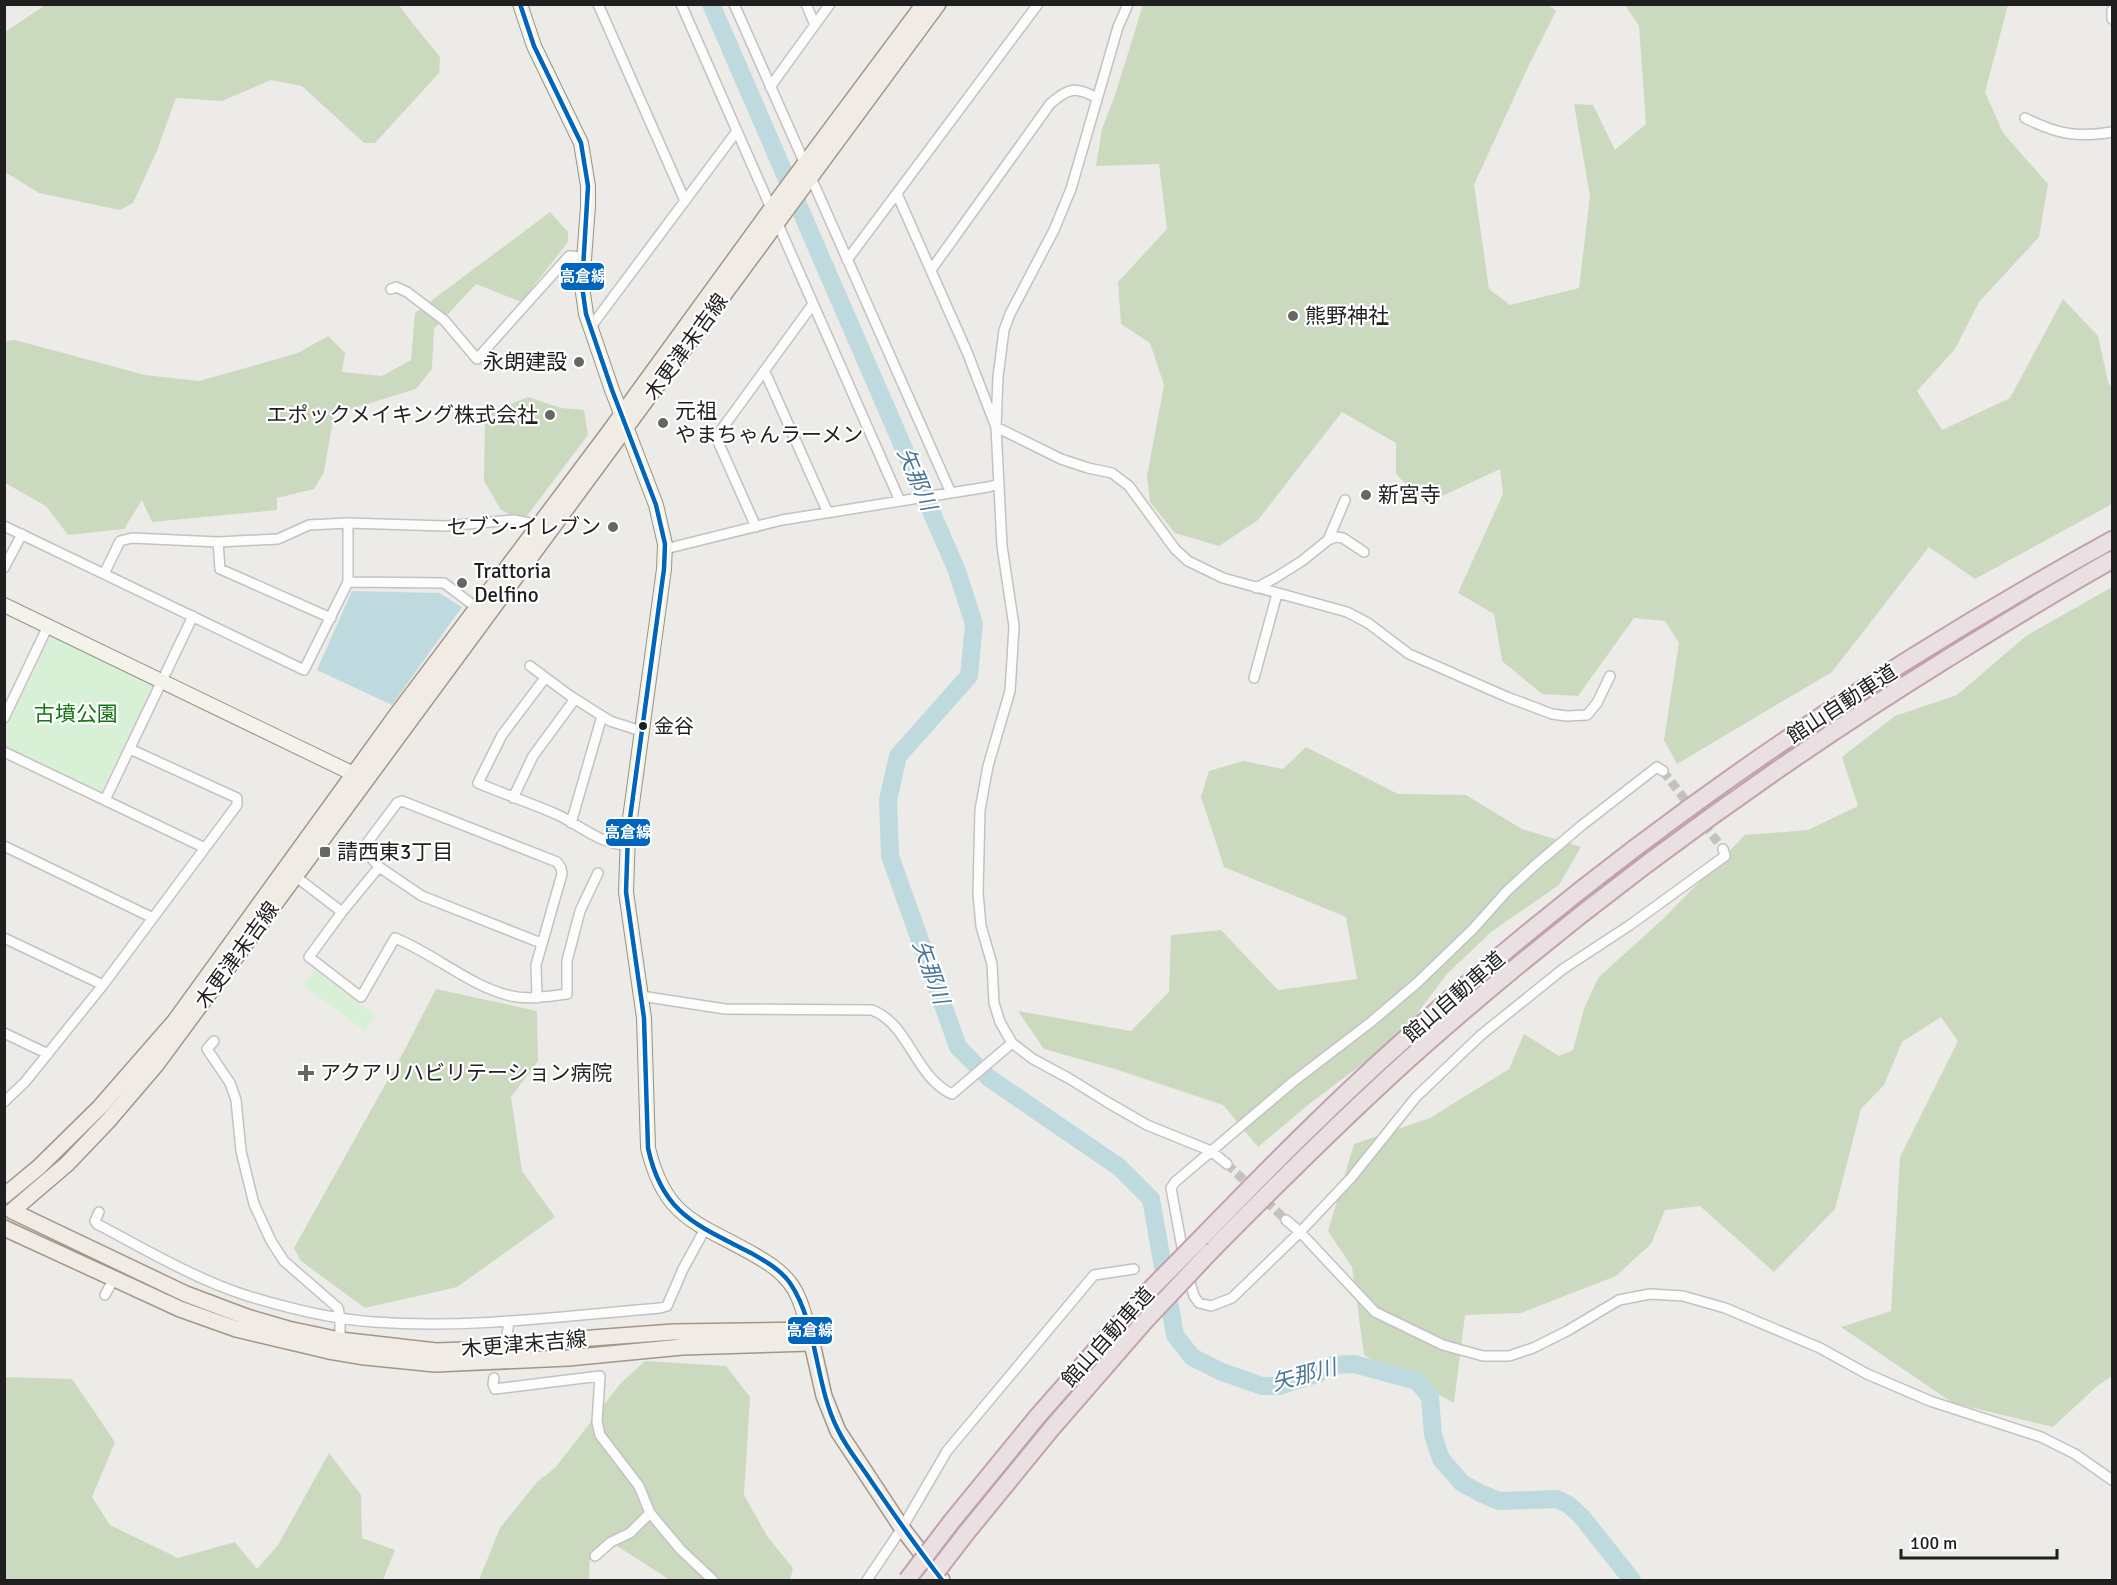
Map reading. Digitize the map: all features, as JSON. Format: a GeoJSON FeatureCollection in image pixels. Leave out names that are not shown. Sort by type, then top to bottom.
{"type":"FeatureCollection","features":[{"type":"Feature","properties":{"kind":"highway","name":"館山自動車道"},"geometry":{"type":"LineString","coordinates":[[907,1580],[1037,1417],[1137,1303],[1292,1144],[1406,1037],[1537,926],[1645,842],[1734,777],[1817,720],[1985,614],[2112,540]]}},
{"type":"Feature","properties":{"kind":"highway","name":"館山自動車道"},"geometry":{"type":"LineString","coordinates":[[930,1581],[1052,1428],[1145,1321],[1304,1157],[1418,1051],[1549,940],[1744,793],[1827,736],[1995,630],[2112,560]]}},
{"type":"Feature","properties":{"kind":"main road","name":"木更津末吉線"},"geometry":{"type":"LineString","coordinates":[[4,1196],[39,1167],[100,1107],[160,1039],[359,777],[624,421],[808,170],[924,4]]}},
{"type":"Feature","properties":{"kind":"main road","name":"木更津末吉線"},"geometry":{"type":"LineString","coordinates":[[808,170],[938,4]]}},
{"type":"Feature","properties":{"kind":"main road","name":"木更津末吉線"},"geometry":{"type":"LineString","coordinates":[[624,421],[539,525],[477,608],[359,777],[295,876],[156,1065],[67,1164],[7,1212],[196,1298],[288,1329],[340,1340],[436,1351],[496,1349],[566,1340],[673,1332],[810,1336]]}},
{"type":"Feature","properties":{"kind":"main road","name":"木更津末吉線"},"geometry":{"type":"LineString","coordinates":[[4,1228],[180,1309],[236,1329],[365,1358],[435,1364],[606,1354],[810,1336]]}},
{"type":"Feature","properties":{"kind":"main road"},"geometry":{"type":"LineString","coordinates":[[810,1336],[824,1396],[838,1431],[902,1528],[942,1581]]}},
{"type":"Feature","properties":{"kind":"street"},"geometry":{"type":"LineString","coordinates":[[520,4],[534,46],[581,143],[588,186],[583,297],[590,327],[656,506],[665,549],[627,845],[626,892],[644,1018],[648,1148],[652,1167],[670,1202],[681,1213],[778,1270],[790,1283],[799,1300],[810,1336]]}},
{"type":"Feature","properties":{"kind":"street"},"geometry":{"type":"LineString","coordinates":[[598,4],[685,201]]}},
{"type":"Feature","properties":{"kind":"street"},"geometry":{"type":"LineString","coordinates":[[681,4],[813,304],[903,501]]}},
{"type":"Feature","properties":{"kind":"street"},"geometry":{"type":"LineString","coordinates":[[734,4],[947,494]]}},
{"type":"Feature","properties":{"kind":"street"},"geometry":{"type":"LineString","coordinates":[[806,4],[815,25]]}},
{"type":"Feature","properties":{"kind":"street"},"geometry":{"type":"LineString","coordinates":[[770,87],[830,4]]}},
{"type":"Feature","properties":{"kind":"street"},"geometry":{"type":"LineString","coordinates":[[847,260],[1038,4]]}},
{"type":"Feature","properties":{"kind":"street"},"geometry":{"type":"LineString","coordinates":[[1128,4],[1118,27],[1071,189],[1054,230],[1004,330],[998,376],[996,427],[1002,546],[1014,626],[1010,691],[988,766],[980,810],[978,893],[981,926],[992,964],[994,1003],[1000,1022],[1012,1043],[1033,1059],[1147,1125],[1211,1151],[1227,1164]]}},
{"type":"Feature","properties":{"kind":"street"},"geometry":{"type":"LineString","coordinates":[[2112,10],[2112,20]]}},
{"type":"Feature","properties":{"kind":"street"},"geometry":{"type":"LineString","coordinates":[[931,270],[1050,104],[1070,89],[1097,98]]}},
{"type":"Feature","properties":{"kind":"street"},"geometry":{"type":"LineString","coordinates":[[2025,118],[2048,130],[2069,134],[2095,135],[2112,132]]}},
{"type":"Feature","properties":{"kind":"street"},"geometry":{"type":"LineString","coordinates":[[590,327],[737,131]]}},
{"type":"Feature","properties":{"kind":"street"},"geometry":{"type":"LineString","coordinates":[[897,194],[967,352],[996,427],[1061,459],[1112,473],[1129,486],[1175,549],[1188,561],[1223,578],[1347,612],[1368,623],[1409,654],[1552,714],[1587,715],[1597,703],[1610,676]]}},
{"type":"Feature","properties":{"kind":"street"},"geometry":{"type":"LineString","coordinates":[[391,289],[396,287],[406,292],[444,320],[477,359],[569,256],[583,257]]}},
{"type":"Feature","properties":{"kind":"street"},"geometry":{"type":"LineString","coordinates":[[756,527],[716,437],[813,304]]}},
{"type":"Feature","properties":{"kind":"street"},"geometry":{"type":"LineString","coordinates":[[765,372],[828,513]]}},
{"type":"Feature","properties":{"kind":"street"},"geometry":{"type":"LineString","coordinates":[[665,549],[782,520],[999,484]]}},
{"type":"Feature","properties":{"kind":"street"},"geometry":{"type":"LineString","coordinates":[[1328,540],[1344,500]]}},
{"type":"Feature","properties":{"kind":"street"},"geometry":{"type":"LineString","coordinates":[[104,574],[120,541],[132,538],[218,542],[278,539],[309,525],[348,522],[446,526],[514,520],[539,525]]}},
{"type":"Feature","properties":{"kind":"street"},"geometry":{"type":"LineString","coordinates":[[4,526],[304,670],[348,582],[348,522]]}},
{"type":"Feature","properties":{"kind":"street"},"geometry":{"type":"LineString","coordinates":[[4,568],[22,534]]}},
{"type":"Feature","properties":{"kind":"street"},"geometry":{"type":"LineString","coordinates":[[1256,588],[1302,561],[1328,540],[1336,537],[1343,538],[1364,552]]}},
{"type":"Feature","properties":{"kind":"street"},"geometry":{"type":"LineString","coordinates":[[218,542],[220,569],[331,618]]}},
{"type":"Feature","properties":{"kind":"street"},"geometry":{"type":"LineString","coordinates":[[348,582],[444,583],[477,608]]}},
{"type":"Feature","properties":{"kind":"street"},"geometry":{"type":"LineString","coordinates":[[1254,678],[1277,594]]}},
{"type":"Feature","properties":{"kind":"street"},"geometry":{"type":"LineString","coordinates":[[4,605],[359,777]]}},
{"type":"Feature","properties":{"kind":"street"},"geometry":{"type":"LineString","coordinates":[[105,800],[193,616]]}},
{"type":"Feature","properties":{"kind":"street"},"geometry":{"type":"LineString","coordinates":[[4,718],[48,626]]}},
{"type":"Feature","properties":{"kind":"street"},"geometry":{"type":"LineString","coordinates":[[530,666],[610,721],[641,731]]}},
{"type":"Feature","properties":{"kind":"street"},"geometry":{"type":"LineString","coordinates":[[545,678],[502,735],[478,783],[557,815],[600,840],[614,845],[627,845]]}},
{"type":"Feature","properties":{"kind":"street"},"geometry":{"type":"LineString","coordinates":[[513,798],[533,756],[575,699]]}},
{"type":"Feature","properties":{"kind":"street"},"geometry":{"type":"LineString","coordinates":[[571,823],[602,716]]}},
{"type":"Feature","properties":{"kind":"street"},"geometry":{"type":"LineString","coordinates":[[4,1102],[48,1054],[103,985],[237,805],[237,798],[130,748]]}},
{"type":"Feature","properties":{"kind":"street"},"geometry":{"type":"LineString","coordinates":[[4,752],[205,848]]}},
{"type":"Feature","properties":{"kind":"street"},"geometry":{"type":"LineString","coordinates":[[1663,771],[1658,766],[1581,826],[1507,891],[1417,983],[1371,1022],[1294,1081],[1175,1182],[1171,1188],[1177,1226],[1190,1286],[1196,1300],[1205,1306],[1211,1306],[1232,1298],[1300,1232],[1351,1178],[1416,1097],[1481,1035],[1563,969],[1630,925],[1725,856],[1723,849]]}},
{"type":"Feature","properties":{"kind":"street"},"geometry":{"type":"LineString","coordinates":[[537,998],[536,965],[562,874],[561,868],[556,862],[402,801],[397,803],[364,849],[379,867],[422,896],[541,943]]}},
{"type":"Feature","properties":{"kind":"street"},"geometry":{"type":"LineString","coordinates":[[4,846],[153,918]]}},
{"type":"Feature","properties":{"kind":"street"},"geometry":{"type":"LineString","coordinates":[[379,867],[309,957],[361,997],[395,938],[418,948],[474,982],[512,996],[537,998],[567,994],[567,961],[580,911],[598,873]]}},
{"type":"Feature","properties":{"kind":"street"},"geometry":{"type":"LineString","coordinates":[[295,876],[342,912]]}},
{"type":"Feature","properties":{"kind":"street"},"geometry":{"type":"LineString","coordinates":[[4,938],[103,985]]}},
{"type":"Feature","properties":{"kind":"street"},"geometry":{"type":"LineString","coordinates":[[641,996],[725,1009],[872,1010],[892,1024],[937,1086],[952,1094],[1012,1043]]}},
{"type":"Feature","properties":{"kind":"street"},"geometry":{"type":"LineString","coordinates":[[4,1033],[48,1054]]}},
{"type":"Feature","properties":{"kind":"street"},"geometry":{"type":"LineString","coordinates":[[214,1041],[207,1049],[230,1083],[236,1100],[241,1151],[254,1204],[271,1241],[284,1261],[338,1308],[340,1340]]}},
{"type":"Feature","properties":{"kind":"street"},"geometry":{"type":"LineString","coordinates":[[99,1212],[95,1221],[97,1224],[204,1279],[243,1294],[298,1310],[340,1318],[373,1322],[432,1324],[509,1321],[667,1306],[683,1269],[705,1229]]}},
{"type":"Feature","properties":{"kind":"street"},"geometry":{"type":"LineString","coordinates":[[1286,1220],[1375,1312],[1443,1345],[1483,1356],[1509,1356],[1533,1348],[1567,1331],[1619,1300],[1650,1294],[1683,1296],[1725,1308],[1810,1344],[1867,1374],[1930,1401],[2041,1437],[2074,1454],[2112,1480]]}},
{"type":"Feature","properties":{"kind":"street"},"geometry":{"type":"LineString","coordinates":[[867,1581],[902,1528],[947,1451],[1094,1275],[1134,1269]]}},
{"type":"Feature","properties":{"kind":"street"},"geometry":{"type":"LineString","coordinates":[[105,1295],[113,1280]]}},
{"type":"Feature","properties":{"kind":"street"},"geometry":{"type":"LineString","coordinates":[[507,1335],[509,1321]]}},
{"type":"Feature","properties":{"kind":"street"},"geometry":{"type":"LineString","coordinates":[[606,1354],[600,1376],[597,1422],[600,1436],[639,1486],[650,1514],[681,1550],[713,1581]]}},
{"type":"Feature","properties":{"kind":"street"},"geometry":{"type":"LineString","coordinates":[[494,1378],[495,1389],[600,1376]]}},
{"type":"Feature","properties":{"kind":"street"},"geometry":{"type":"LineString","coordinates":[[595,1556],[610,1542],[630,1533],[650,1514]]}},
{"type":"Feature","properties":{"kind":"green space"},"geometry":{"type":"Polygon","coordinates":[[[47,4],[399,5],[440,57],[439,73],[375,143],[364,143],[302,86],[271,80],[222,101],[176,98],[156,153],[133,203],[120,210],[39,193],[5,172],[5,32],[47,4]]]}},
{"type":"Feature","properties":{"kind":"green space"},"geometry":{"type":"Polygon","coordinates":[[[1547,4],[1556,11],[1474,185],[1489,289],[1510,305],[1579,288],[1590,196],[1574,104],[1593,105],[1615,150],[1646,124],[1639,26],[1625,5],[2008,5],[1985,92],[2003,133],[2048,184],[2039,237],[1979,302],[1955,349],[1917,391],[1942,430],[2010,398],[2063,299],[2098,336],[2108,382],[2112,388],[2112,504],[1975,579],[1929,547],[1832,672],[1677,764],[1664,740],[1679,643],[1665,621],[1634,618],[1578,696],[1542,694],[1502,661],[1494,614],[1458,593],[1503,494],[1500,469],[1425,504],[1396,474],[1396,443],[1342,412],[1258,520],[1219,546],[1175,533],[1150,502],[1147,476],[1164,385],[1150,343],[1121,324],[1118,282],[1167,229],[1159,164],[1096,166],[1102,129],[1143,5],[1547,4]]]}},
{"type":"Feature","properties":{"kind":"green space"},"geometry":{"type":"Polygon","coordinates":[[[550,212],[568,232],[568,242],[521,302],[476,284],[434,329],[432,369],[416,389],[334,414],[324,472],[314,489],[277,498],[277,510],[152,522],[142,500],[124,529],[68,535],[46,506],[5,483],[5,341],[15,340],[145,375],[199,381],[298,353],[328,336],[345,353],[342,372],[382,376],[411,360],[415,313],[550,212]]]}},
{"type":"Feature","properties":{"kind":"green space"},"geometry":{"type":"Polygon","coordinates":[[[528,397],[561,408],[584,410],[588,435],[523,521],[501,510],[484,481],[485,415],[528,397]]]}},
{"type":"Feature","properties":{"kind":"green space"},"geometry":{"type":"Polygon","coordinates":[[[2112,587],[2112,1376],[2096,1387],[2053,1427],[1953,1403],[1841,1327],[1891,1311],[1900,1157],[1958,1041],[1941,1017],[1902,1042],[1884,1085],[1861,1109],[1835,1209],[1774,1272],[1700,1206],[1665,1210],[1651,1244],[1616,1276],[1521,1313],[1465,1315],[1454,1403],[1364,1355],[1352,1267],[1328,1231],[1354,1144],[1430,1118],[1509,1069],[1524,1034],[1559,1056],[1573,1050],[1584,1009],[1598,978],[1664,918],[1745,835],[1808,830],[1858,806],[1842,757],[1895,716],[1957,695],[2026,636],[2112,587]]]}},
{"type":"Feature","properties":{"kind":"green space","name":"古墳公園"},"geometry":{"type":"Polygon","coordinates":[[[51,635],[154,684],[101,793],[5,746],[4,732],[51,635]]]}},
{"type":"Feature","properties":{"kind":"green space"},"geometry":{"type":"Polygon","coordinates":[[[1306,747],[1398,794],[1466,795],[1522,829],[1581,847],[1559,885],[1491,932],[1447,974],[1401,1035],[1309,1104],[1258,1147],[1223,1105],[1115,1069],[1044,1049],[1018,1011],[1131,1031],[1169,992],[1171,935],[1221,930],[1278,990],[1357,979],[1346,917],[1224,867],[1201,797],[1209,771],[1243,761],[1283,769],[1306,747]]]}},
{"type":"Feature","properties":{"kind":"green space"},"geometry":{"type":"Polygon","coordinates":[[[314,970],[376,1016],[365,1031],[303,985],[314,970]]]}},
{"type":"Feature","properties":{"kind":"green space"},"geometry":{"type":"Polygon","coordinates":[[[436,989],[537,1011],[538,1061],[511,1097],[522,1171],[555,1217],[457,1287],[365,1308],[301,1261],[294,1248],[436,989]]]}},
{"type":"Feature","properties":{"kind":"green space"},"geometry":{"type":"Polygon","coordinates":[[[645,1361],[726,1366],[750,1397],[744,1495],[767,1536],[793,1568],[790,1580],[670,1580],[614,1544],[590,1553],[589,1580],[479,1580],[500,1528],[537,1482],[555,1468],[620,1384],[645,1361]]]}},
{"type":"Feature","properties":{"kind":"green space"},"geometry":{"type":"Polygon","coordinates":[[[5,1377],[72,1379],[115,1442],[92,1497],[110,1525],[178,1558],[235,1542],[257,1569],[278,1545],[329,1453],[361,1495],[362,1538],[395,1550],[383,1580],[5,1580],[5,1377]]]}},
{"type":"Feature","properties":{"kind":"water"},"geometry":{"type":"Polygon","coordinates":[[[352,591],[439,593],[462,607],[392,705],[317,670],[352,591]]]}},
{"type":"Feature","properties":{"kind":"waterway","name":"矢那川"},"geometry":{"type":"LineString","coordinates":[[711,4],[957,571],[974,624],[969,676],[898,756],[888,800],[890,856],[958,1047],[989,1078],[1119,1167],[1151,1199],[1175,1335],[1192,1357],[1222,1372],[1262,1386],[1279,1386],[1317,1374],[1332,1365],[1354,1364],[1417,1381],[1430,1397],[1433,1435],[1441,1459],[1462,1483],[1499,1501],[1557,1499],[1569,1505],[1582,1517],[1632,1580]]}},
{"type":"Feature","properties":{"kind":"tunnel"},"geometry":{"type":"LineString","coordinates":[[1663,771],[1723,849]]}},
{"type":"Feature","properties":{"kind":"tunnel"},"geometry":{"type":"LineString","coordinates":[[1227,1164],[1286,1220]]}},
{"type":"Feature","properties":{"kind":"transit line","name":"高倉線"},"geometry":{"type":"LineString","coordinates":[[520,4],[534,46],[581,143],[588,186],[582,286],[586,314],[656,505],[665,544],[664,569],[628,833],[626,892],[644,1018],[648,1148],[662,1188],[684,1215],[767,1263],[790,1283],[806,1317],[830,1413],[841,1436],[942,1580]]}},
{"type":"Feature","properties":{"kind":"place","name":"熊野神社"},"geometry":{"type":"Point","coordinates":[1293,316]}},
{"type":"Feature","properties":{"kind":"place","name":"永朗建設"},"geometry":{"type":"Point","coordinates":[579,362]}},
{"type":"Feature","properties":{"kind":"place","name":"エポックメイキング株式会社"},"geometry":{"type":"Point","coordinates":[550,415]}},
{"type":"Feature","properties":{"kind":"place","name":"元祖 やまちゃんラーメン"},"geometry":{"type":"Point","coordinates":[663,423]}},
{"type":"Feature","properties":{"kind":"place","name":"新宮寺"},"geometry":{"type":"Point","coordinates":[1366,495]}},
{"type":"Feature","properties":{"kind":"place","name":"セブン-イレブン"},"geometry":{"type":"Point","coordinates":[613,527]}},
{"type":"Feature","properties":{"kind":"place","name":"Trattoria Delfino"},"geometry":{"type":"Point","coordinates":[462,583]}},
{"type":"Feature","properties":{"kind":"place","name":"金谷"},"geometry":{"type":"Point","coordinates":[643,726]}},
{"type":"Feature","properties":{"kind":"place","name":"請西東3丁目"},"geometry":{"type":"Point","coordinates":[325,852]}},
{"type":"Feature","properties":{"kind":"place","name":"アクアリハビリテーション病院"},"geometry":{"type":"Point","coordinates":[306,1073]}}]}
